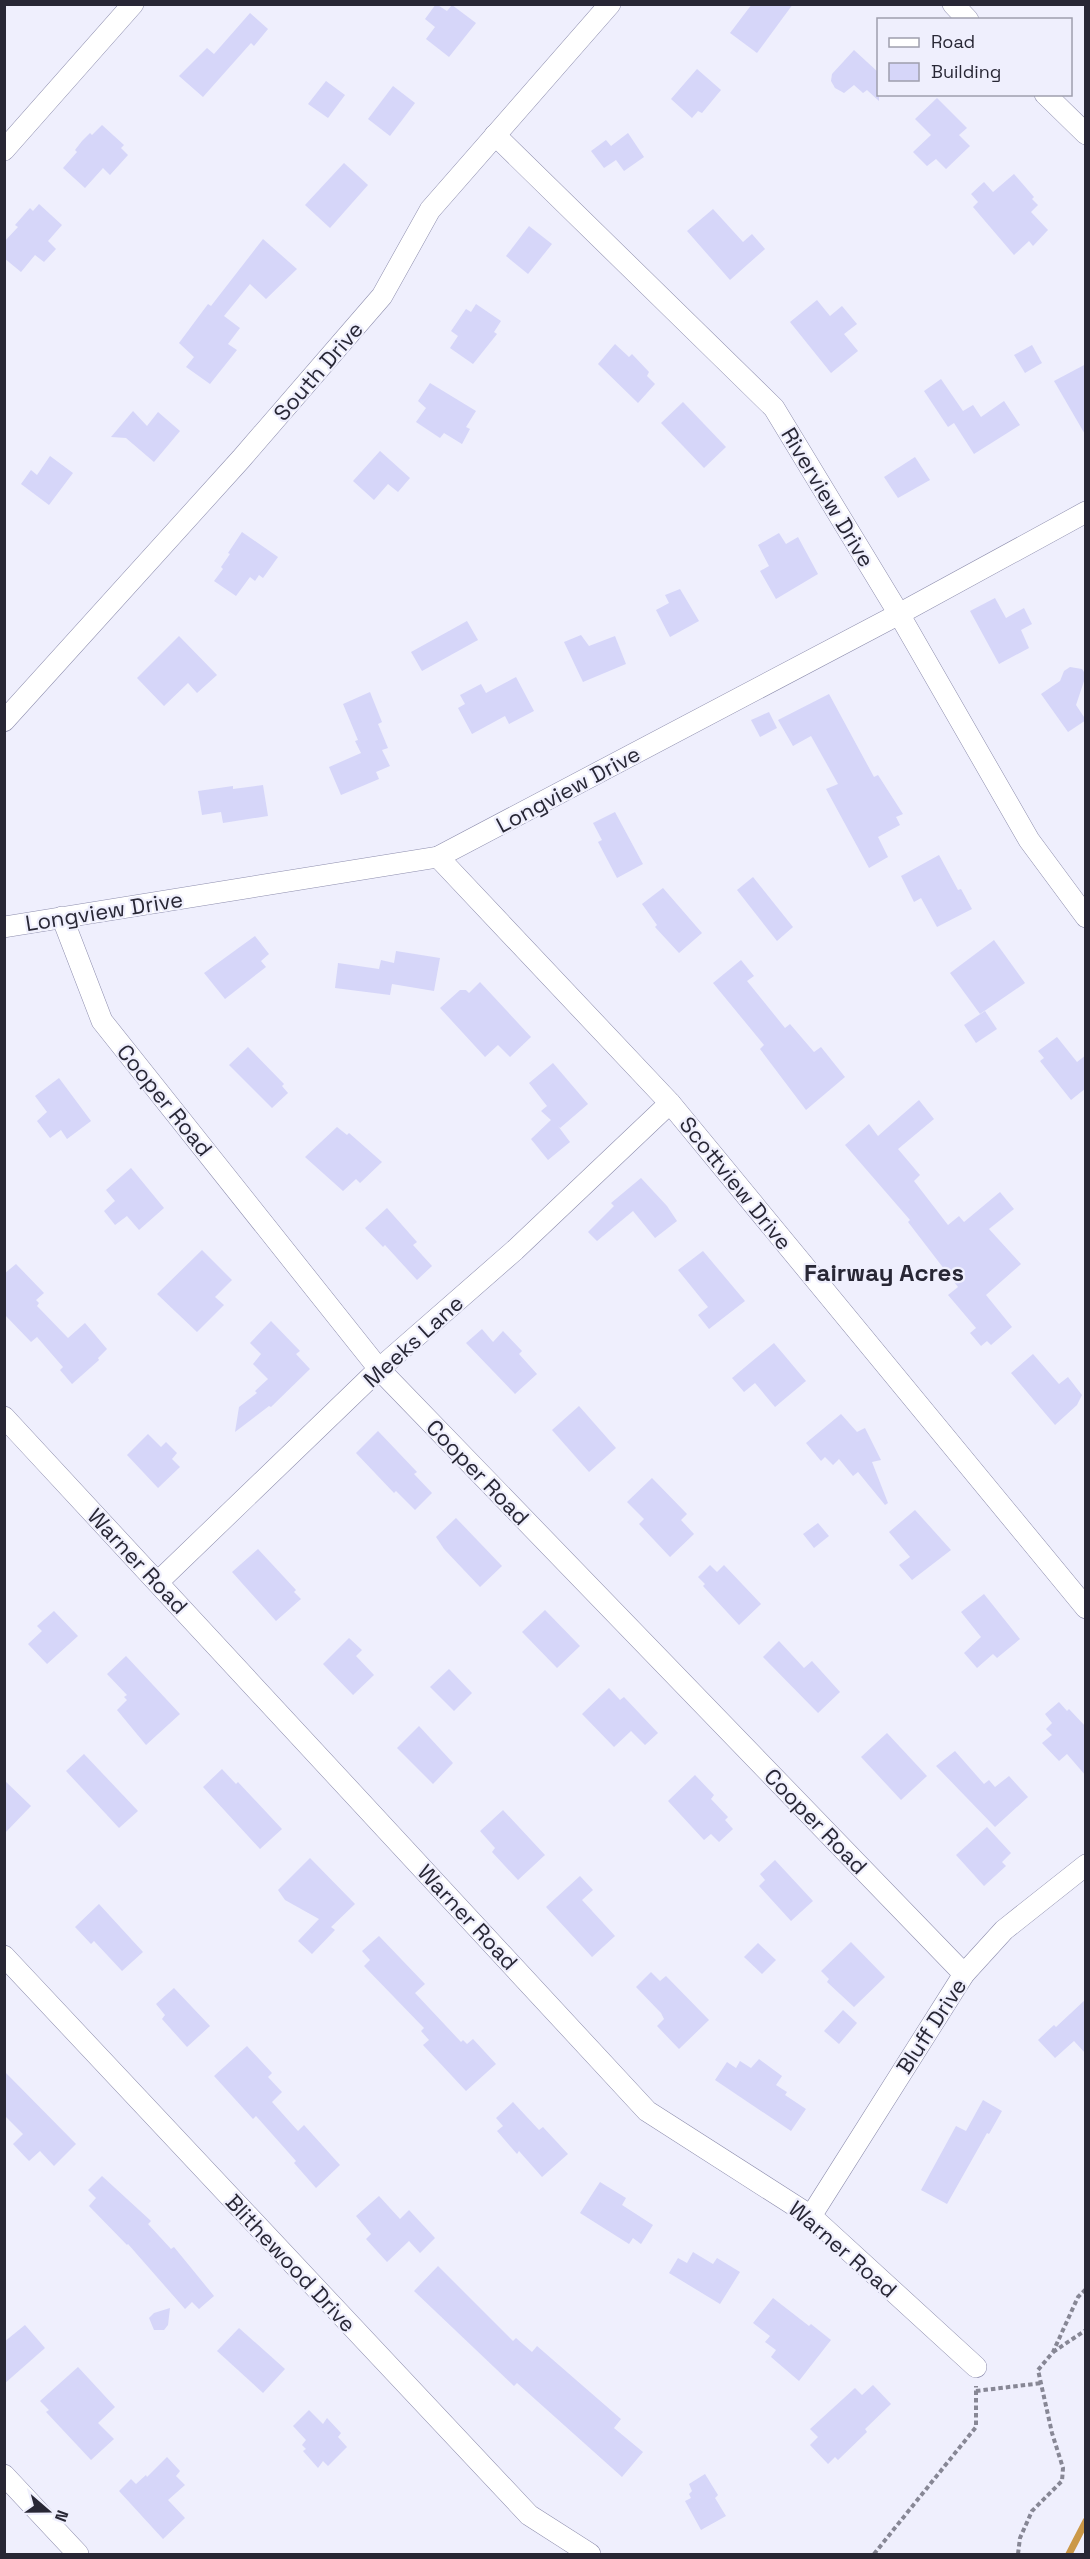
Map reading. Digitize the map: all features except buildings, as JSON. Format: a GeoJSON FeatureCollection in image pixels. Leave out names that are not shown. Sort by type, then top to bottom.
{"type":"FeatureCollection","features":[{"type":"Feature","properties":{"kind":"street"},"geometry":{"type":"LineString","coordinates":[[4,150],[133,4]]}},
{"type":"Feature","properties":{"kind":"street","name":"South Drive"},"geometry":{"type":"LineString","coordinates":[[4,721],[241,459],[382,296],[430,210],[610,4]]}},
{"type":"Feature","properties":{"kind":"street"},"geometry":{"type":"LineString","coordinates":[[953,4],[966,18]]}},
{"type":"Feature","properties":{"kind":"street"},"geometry":{"type":"LineString","coordinates":[[1047,96],[1086,134]]}},
{"type":"Feature","properties":{"kind":"street","name":"Riverview Drive"},"geometry":{"type":"LineString","coordinates":[[495,135],[774,408],[899,614],[1029,840],[1086,917]]}},
{"type":"Feature","properties":{"kind":"street","name":"Longview Drive"},"geometry":{"type":"LineString","coordinates":[[4,927],[438,857],[899,614],[1086,512]]}},
{"type":"Feature","properties":{"kind":"street","name":"Scottview Drive"},"geometry":{"type":"LineString","coordinates":[[438,857],[670,1103],[1086,1608]]}},
{"type":"Feature","properties":{"kind":"street","name":"Cooper Road"},"geometry":{"type":"LineString","coordinates":[[62,917],[102,1021],[379,1369],[964,1974]]}},
{"type":"Feature","properties":{"kind":"street","name":"Meeks Lane"},"geometry":{"type":"LineString","coordinates":[[158,1582],[379,1369],[515,1250],[670,1103]]}},
{"type":"Feature","properties":{"kind":"street","name":"Warner Road"},"geometry":{"type":"LineString","coordinates":[[4,1418],[647,2111],[811,2216],[975,2367]]}},
{"type":"Feature","properties":{"kind":"street","name":"Bluff Drive"},"geometry":{"type":"LineString","coordinates":[[811,2216],[964,1974],[1004,1930],[1086,1865]]}},
{"type":"Feature","properties":{"kind":"street","name":"Blithewood Drive"},"geometry":{"type":"LineString","coordinates":[[4,1956],[529,2515],[590,2554]]}},
{"type":"Feature","properties":{"kind":"street"},"geometry":{"type":"LineString","coordinates":[[4,2475],[78,2554]]}},
{"type":"Feature","properties":{"kind":"path"},"geometry":{"type":"LineString","coordinates":[[1018,2554],[1020,2538],[1032,2511],[1062,2481],[1063,2468],[1052,2433],[1038,2370],[1053,2352],[1078,2297],[1086,2289]]}},
{"type":"Feature","properties":{"kind":"path"},"geometry":{"type":"LineString","coordinates":[[1053,2352],[1086,2330]]}},
{"type":"Feature","properties":{"kind":"path"},"geometry":{"type":"LineString","coordinates":[[874,2554],[976,2427],[975,2367]]}},
{"type":"Feature","properties":{"kind":"path"},"geometry":{"type":"LineString","coordinates":[[976,2391],[1042,2383]]}},
{"type":"Feature","properties":{"kind":"waterway"},"geometry":{"type":"LineString","coordinates":[[1069,2554],[1086,2521]]}},
{"type":"Feature","properties":{"kind":"district","name":"Fairway Acres"},"geometry":{"type":"Point","coordinates":[884,1272]}}]}
